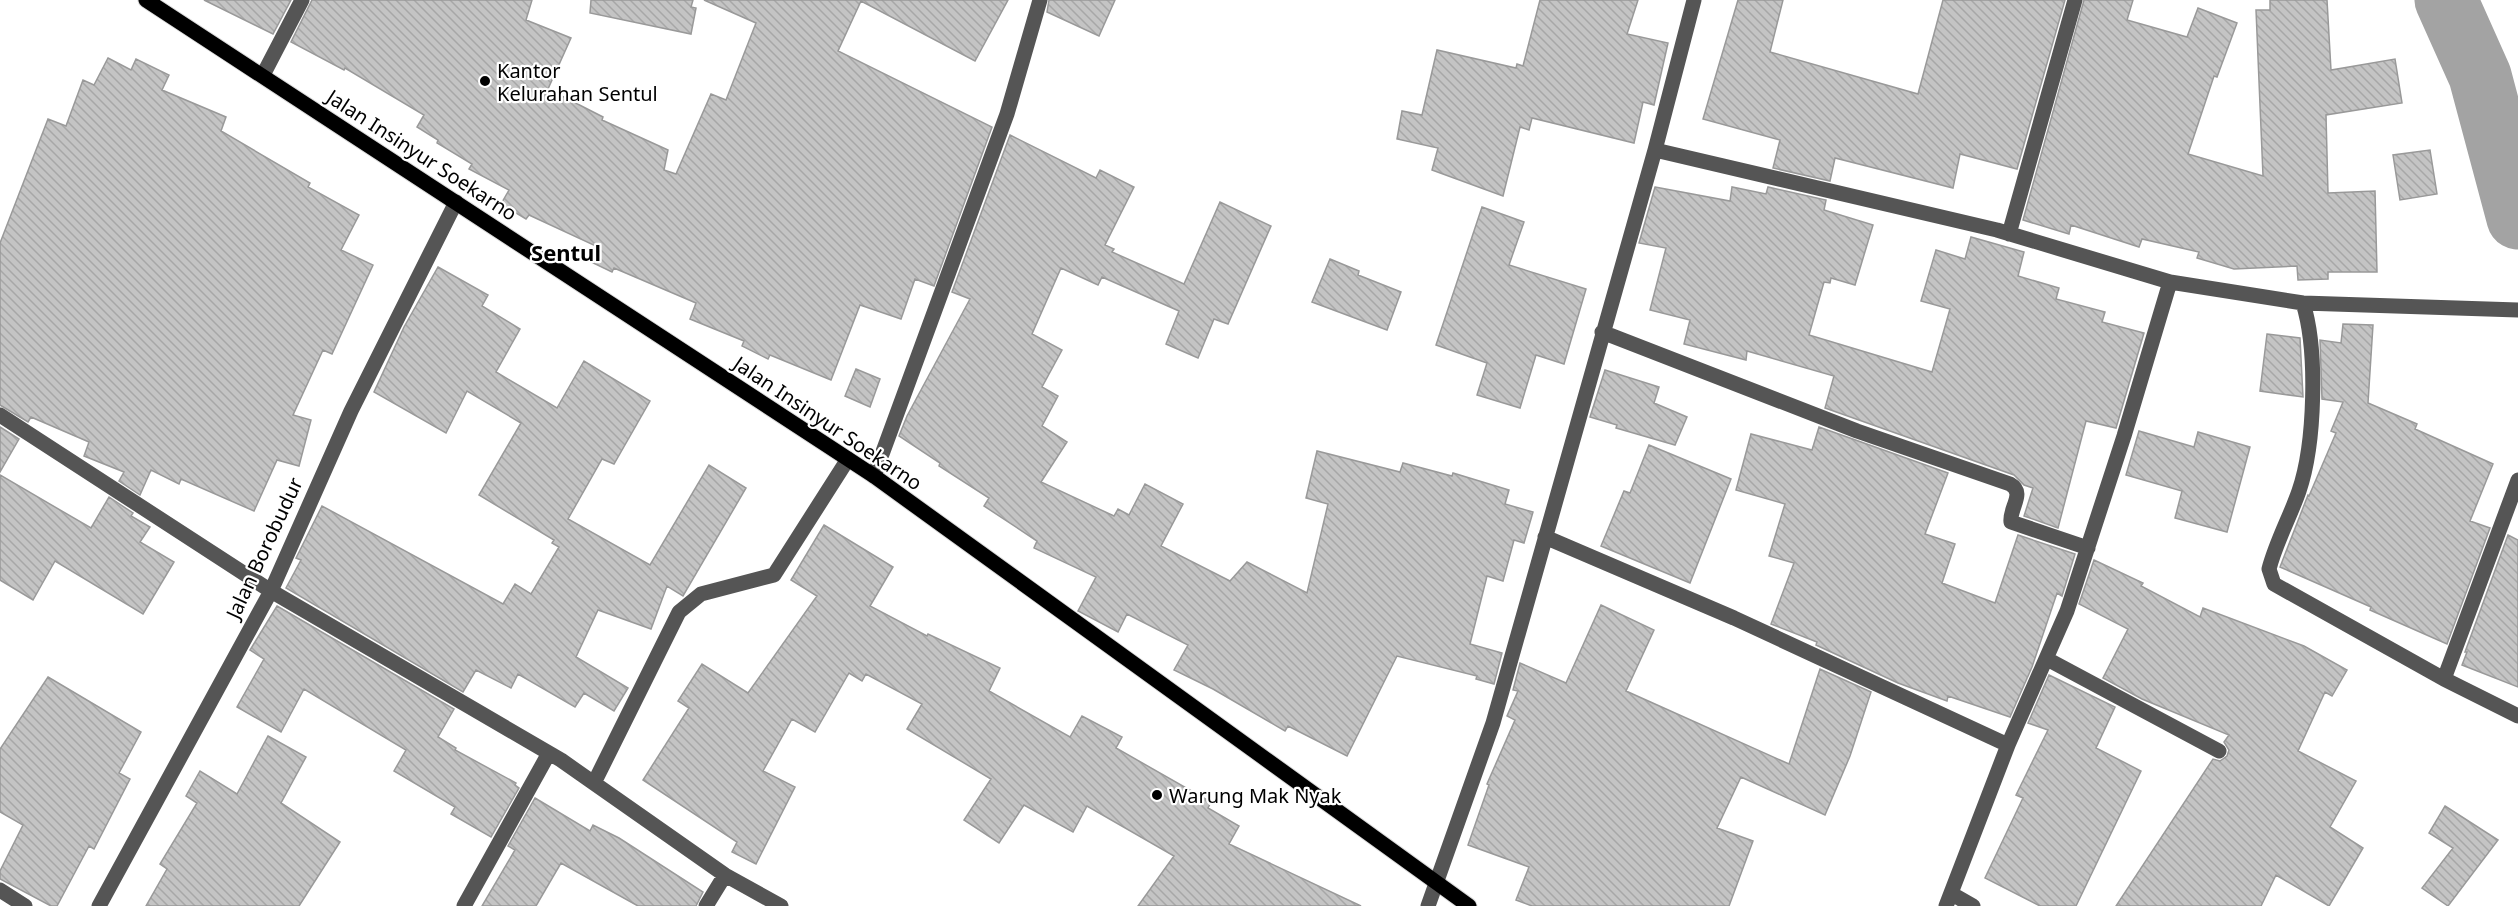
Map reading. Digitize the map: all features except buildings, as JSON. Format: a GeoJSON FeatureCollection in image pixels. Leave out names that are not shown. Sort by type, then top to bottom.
{"type":"FeatureCollection","features":[{"type":"Feature","properties":{"kind":"main road","name":"Jalan Insinyur Soekarno"},"geometry":{"type":"LineString","coordinates":[[146,0],[874,476],[1469,906]]}},
{"type":"Feature","properties":{"kind":"street"},"geometry":{"type":"LineString","coordinates":[[263,75],[302,0]]}},
{"type":"Feature","properties":{"kind":"street"},"geometry":{"type":"LineString","coordinates":[[874,476],[1007,114],[1040,0]]}},
{"type":"Feature","properties":{"kind":"street"},"geometry":{"type":"LineString","coordinates":[[1428,906],[1492,723],[1655,150],[1694,0]]}},
{"type":"Feature","properties":{"kind":"street"},"geometry":{"type":"LineString","coordinates":[[2009,234],[2074,0]]}},
{"type":"Feature","properties":{"kind":"street"},"geometry":{"type":"LineString","coordinates":[[1655,150],[2009,234],[2170,282],[2303,303],[2518,310]]}},
{"type":"Feature","properties":{"kind":"street","name":"Jalan Borobudur"},"geometry":{"type":"LineString","coordinates":[[99,906],[271,591],[351,411],[456,202]]}},
{"type":"Feature","properties":{"kind":"street"},"geometry":{"type":"LineString","coordinates":[[1973,906],[1949,900],[2008,745],[2047,659],[2088,548],[2170,282]]}},
{"type":"Feature","properties":{"kind":"street"},"geometry":{"type":"LineString","coordinates":[[2303,303],[2312,351],[2312,425],[2300,489],[2269,569],[2271,580],[2274,584],[2444,679],[2518,716]]}},
{"type":"Feature","properties":{"kind":"street"},"geometry":{"type":"LineString","coordinates":[[1602,332],[1857,431],[2010,484],[2016,488],[2018,493],[2010,517],[2011,522],[2088,548]]}},
{"type":"Feature","properties":{"kind":"street"},"geometry":{"type":"LineString","coordinates":[[0,416],[271,591],[549,753],[724,875],[781,906]]}},
{"type":"Feature","properties":{"kind":"street"},"geometry":{"type":"LineString","coordinates":[[594,783],[679,612],[700,594],[774,574],[848,459]]}},
{"type":"Feature","properties":{"kind":"street"},"geometry":{"type":"LineString","coordinates":[[2444,679],[2518,480]]}},
{"type":"Feature","properties":{"kind":"street"},"geometry":{"type":"LineString","coordinates":[[1545,537],[1734,618],[2008,745]]}},
{"type":"Feature","properties":{"kind":"street"},"geometry":{"type":"LineString","coordinates":[[2047,659],[2219,751]]}},
{"type":"Feature","properties":{"kind":"street"},"geometry":{"type":"LineString","coordinates":[[464,906],[549,753]]}},
{"type":"Feature","properties":{"kind":"street"},"geometry":{"type":"LineString","coordinates":[[706,906],[724,875]]}},
{"type":"Feature","properties":{"kind":"street"},"geometry":{"type":"LineString","coordinates":[[0,890],[25,906]]}},
{"type":"Feature","properties":{"kind":"waterway"},"geometry":{"type":"LineString","coordinates":[[2446,0],[2480,76],[2518,218]]}},
{"type":"Feature","properties":{"kind":"place","name":"Kantor Kelurahan Sentul"},"geometry":{"type":"Point","coordinates":[485,81]}},
{"type":"Feature","properties":{"kind":"place","name":"Warung Mak Nyak"},"geometry":{"type":"Point","coordinates":[1157,795]}},
{"type":"Feature","properties":{"kind":"district","name":"Sentul"},"geometry":{"type":"Point","coordinates":[566,252]}}]}
